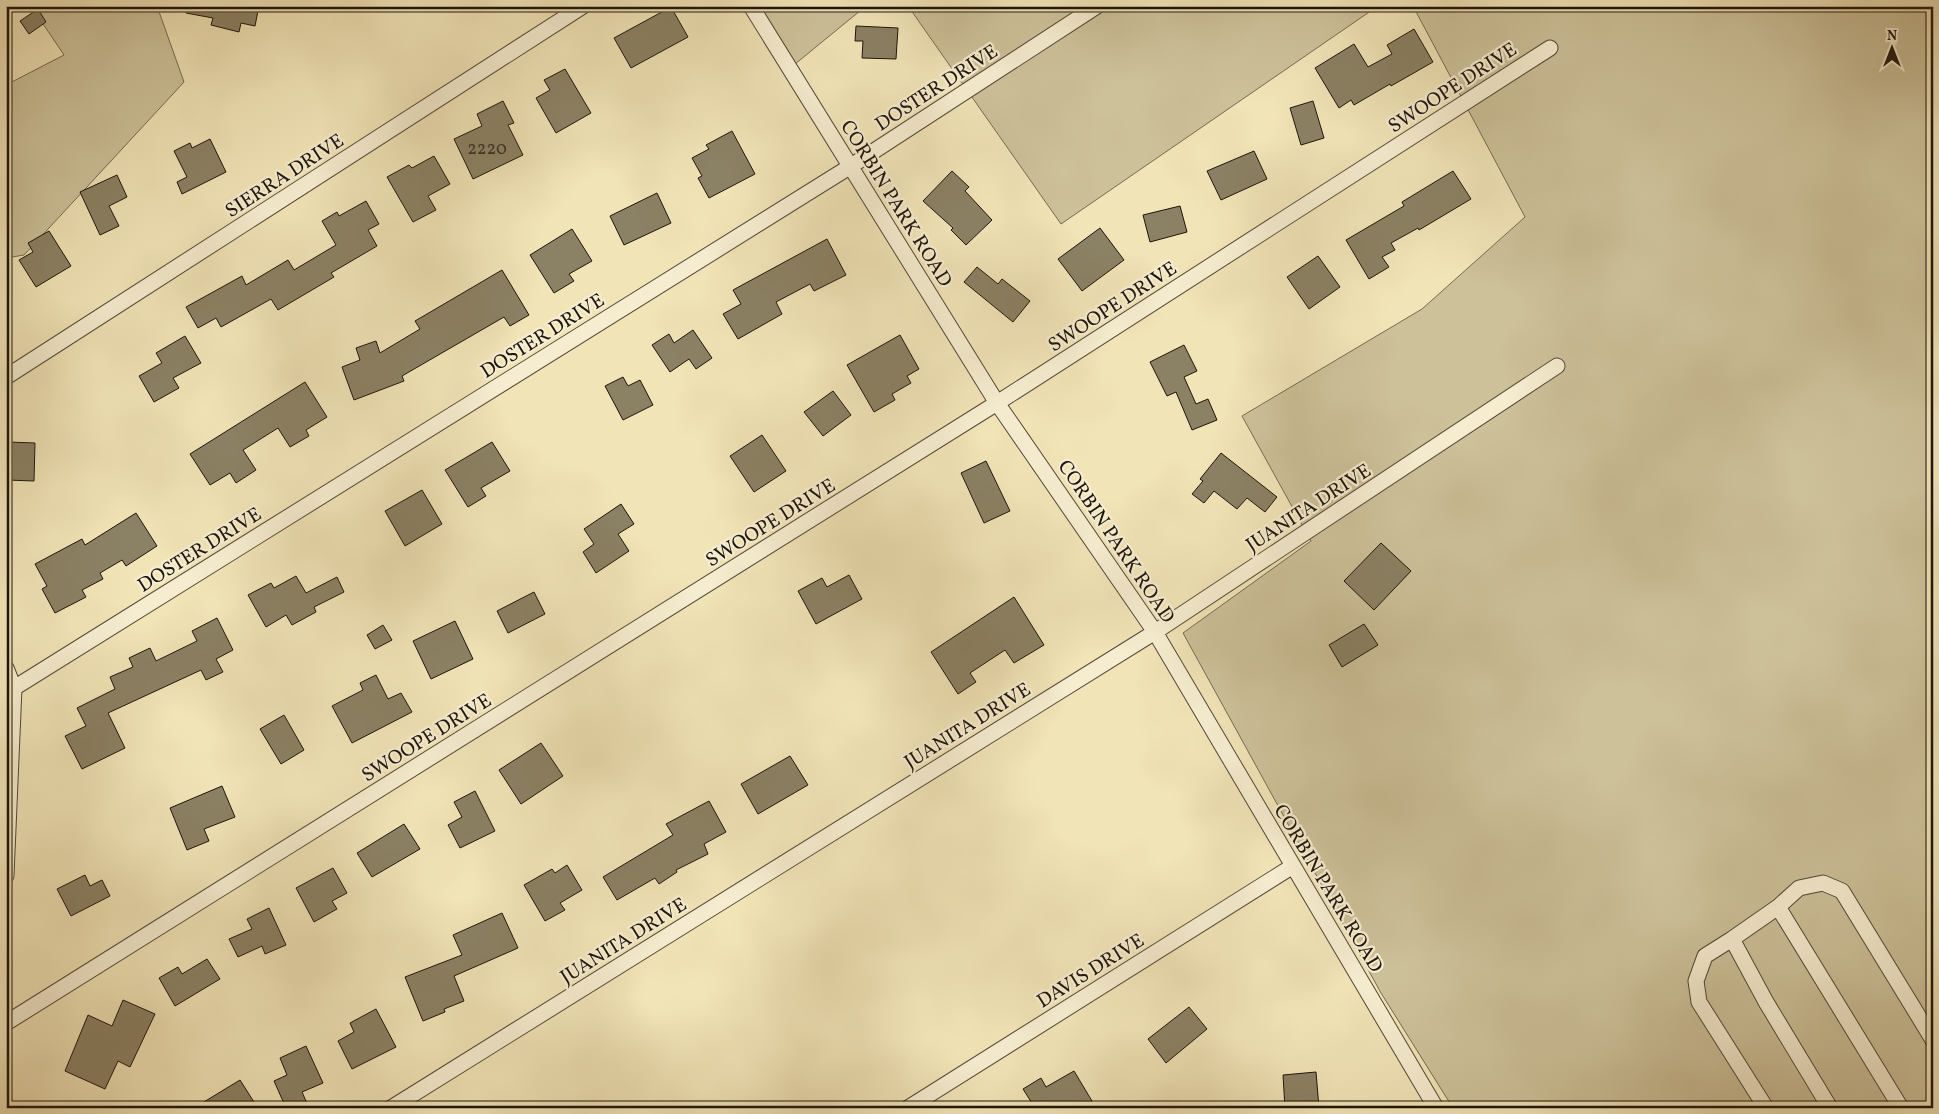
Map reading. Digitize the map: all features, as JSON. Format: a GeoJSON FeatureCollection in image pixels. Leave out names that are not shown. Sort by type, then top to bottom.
{"type":"FeatureCollection","features":[{"type":"Feature","properties":{"kind":"street","name":"SIERRA DRIVE"},"geometry":{"type":"LineString","coordinates":[[6,377],[583,6]]}},
{"type":"Feature","properties":{"kind":"street","name":"CORBIN PARK ROAD"},"geometry":{"type":"LineString","coordinates":[[751,6],[997,403],[1155,632],[1436,1108]]}},
{"type":"Feature","properties":{"kind":"street","name":"DOSTER DRIVE"},"geometry":{"type":"LineString","coordinates":[[10,690],[851,166],[1097,6]]}},
{"type":"Feature","properties":{"kind":"street","name":"SWOOPE DRIVE"},"geometry":{"type":"LineString","coordinates":[[6,1023],[997,403],[1550,48]]}},
{"type":"Feature","properties":{"kind":"street","name":"JUANITA DRIVE"},"geometry":{"type":"LineString","coordinates":[[392,1108],[1155,632],[1557,366]]}},
{"type":"Feature","properties":{"kind":"street"},"geometry":{"type":"LineString","coordinates":[[6,668],[10,690],[6,876]]}},
{"type":"Feature","properties":{"kind":"street","name":"DAVIS DRIVE"},"geometry":{"type":"LineString","coordinates":[[908,1108],[1293,866]]}},
{"type":"Feature","properties":{"kind":"street"},"geometry":{"type":"LineString","coordinates":[[1766,1108],[1699,1002],[1696,981],[1705,956],[1778,907],[1799,888],[1823,883],[1842,891],[1933,1040]]}},
{"type":"Feature","properties":{"kind":"street"},"geometry":{"type":"LineString","coordinates":[[1778,907],[1901,1108]]}},
{"type":"Feature","properties":{"kind":"street"},"geometry":{"type":"LineString","coordinates":[[1732,939],[1766,1002],[1830,1108]]}},
{"type":"Feature","properties":{"kind":"shaded area"},"geometry":{"type":"Polygon","coordinates":[[[31,6],[157,6],[184,82],[24,255],[6,258],[6,85],[64,55],[31,6]]]}},
{"type":"Feature","properties":{"kind":"shaded area"},"geometry":{"type":"Polygon","coordinates":[[[747,6],[866,6],[789,69],[747,6]]]}},
{"type":"Feature","properties":{"kind":"shaded area"},"geometry":{"type":"Polygon","coordinates":[[[908,6],[1378,6],[1061,224],[908,6]]]}},
{"type":"Feature","properties":{"kind":"shaded area"},"geometry":{"type":"Polygon","coordinates":[[[1413,6],[1933,6],[1933,1108],[1453,1108],[1381,993],[1183,633],[1311,541],[1242,416],[1422,309],[1525,217],[1413,6]]]}},
{"type":"Feature","properties":{"kind":"building"},"geometry":{"type":"Polygon","coordinates":[[[186,6],[259,6],[255,26],[241,23],[239,32],[211,25],[213,18],[186,13],[186,6]]]}},
{"type":"Feature","properties":{"kind":"building"},"geometry":{"type":"Polygon","coordinates":[[[671,7],[688,37],[631,68],[614,38],[671,7]]]}},
{"type":"Feature","properties":{"kind":"building"},"geometry":{"type":"Polygon","coordinates":[[[38,9],[46,22],[29,34],[20,21],[38,9]]]}},
{"type":"Feature","properties":{"kind":"building"},"geometry":{"type":"Polygon","coordinates":[[[856,26],[898,28],[896,59],[862,58],[863,41],[855,41],[856,26]]]}},
{"type":"Feature","properties":{"kind":"building"},"geometry":{"type":"Polygon","coordinates":[[[1414,29],[1433,62],[1354,105],[1351,100],[1339,108],[1315,68],[1354,44],[1368,67],[1392,54],[1387,45],[1414,29]]]}},
{"type":"Feature","properties":{"kind":"building"},"geometry":{"type":"Polygon","coordinates":[[[565,69],[591,113],[556,133],[536,98],[550,90],[544,80],[565,69]]]}},
{"type":"Feature","properties":{"kind":"building"},"geometry":{"type":"Polygon","coordinates":[[[503,101],[514,123],[508,125],[523,155],[473,179],[454,139],[482,126],[477,114],[503,101]]]}},
{"type":"Feature","properties":{"kind":"building"},"geometry":{"type":"Polygon","coordinates":[[[1313,101],[1324,138],[1301,145],[1290,108],[1313,101]]]}},
{"type":"Feature","properties":{"kind":"building"},"geometry":{"type":"Polygon","coordinates":[[[732,131],[755,174],[709,198],[698,178],[702,176],[692,158],[709,149],[706,145],[732,131]]]}},
{"type":"Feature","properties":{"kind":"building"},"geometry":{"type":"Polygon","coordinates":[[[210,139],[226,172],[182,194],[177,182],[187,177],[174,151],[190,143],[192,148],[210,139]]]}},
{"type":"Feature","properties":{"kind":"building"},"geometry":{"type":"Polygon","coordinates":[[[1254,151],[1267,179],[1221,200],[1207,171],[1254,151]]]}},
{"type":"Feature","properties":{"kind":"building"},"geometry":{"type":"Polygon","coordinates":[[[434,156],[450,184],[428,196],[436,210],[413,222],[387,177],[409,165],[412,168],[434,156]]]}},
{"type":"Feature","properties":{"kind":"building"},"geometry":{"type":"Polygon","coordinates":[[[952,171],[969,187],[965,191],[992,220],[966,245],[951,230],[953,228],[923,201],[952,171]]]}},
{"type":"Feature","properties":{"kind":"building"},"geometry":{"type":"Polygon","coordinates":[[[1453,171],[1471,199],[1419,230],[1418,228],[1391,243],[1395,250],[1382,257],[1389,267],[1369,279],[1346,240],[1404,206],[1402,202],[1453,171]]]}},
{"type":"Feature","properties":{"kind":"building"},"geometry":{"type":"Polygon","coordinates":[[[117,175],[127,197],[109,206],[119,226],[100,235],[80,192],[117,175]]]}},
{"type":"Feature","properties":{"kind":"building"},"geometry":{"type":"Polygon","coordinates":[[[657,193],[671,223],[624,245],[610,216],[657,193]]]}},
{"type":"Feature","properties":{"kind":"building"},"geometry":{"type":"Polygon","coordinates":[[[366,201],[379,224],[368,230],[377,246],[331,273],[334,277],[278,310],[271,299],[221,327],[216,318],[198,328],[186,307],[242,276],[246,285],[288,260],[294,270],[336,245],[322,221],[337,212],[339,216],[366,201]]]}},
{"type":"Feature","properties":{"kind":"building"},"geometry":{"type":"Polygon","coordinates":[[[1180,206],[1187,232],[1150,242],[1143,215],[1180,206]]]}},
{"type":"Feature","properties":{"kind":"building"},"geometry":{"type":"Polygon","coordinates":[[[1100,228],[1124,260],[1082,291],[1058,259],[1100,228]]]}},
{"type":"Feature","properties":{"kind":"building"},"geometry":{"type":"Polygon","coordinates":[[[572,229],[592,261],[569,274],[574,281],[554,293],[530,255],[572,229]]]}},
{"type":"Feature","properties":{"kind":"building"},"geometry":{"type":"Polygon","coordinates":[[[49,231],[71,266],[36,287],[19,260],[33,252],[28,243],[49,231]]]}},
{"type":"Feature","properties":{"kind":"building"},"geometry":{"type":"Polygon","coordinates":[[[827,239],[846,275],[814,291],[810,284],[776,302],[782,314],[738,339],[723,314],[741,304],[733,290],[827,239]]]}},
{"type":"Feature","properties":{"kind":"building"},"geometry":{"type":"Polygon","coordinates":[[[1318,256],[1340,287],[1309,309],[1287,277],[1318,256]]]}},
{"type":"Feature","properties":{"kind":"building"},"geometry":{"type":"Polygon","coordinates":[[[977,267],[998,284],[1002,279],[1030,301],[1013,322],[964,282],[977,267]]]}},
{"type":"Feature","properties":{"kind":"building"},"geometry":{"type":"Polygon","coordinates":[[[502,270],[529,315],[510,326],[504,317],[402,376],[404,381],[354,400],[342,367],[360,360],[356,348],[376,341],[380,353],[420,329],[415,321],[502,270]]]}},
{"type":"Feature","properties":{"kind":"building"},"geometry":{"type":"Polygon","coordinates":[[[693,330],[712,358],[696,369],[689,359],[670,372],[652,345],[669,334],[674,343],[693,330]]]}},
{"type":"Feature","properties":{"kind":"building"},"geometry":{"type":"Polygon","coordinates":[[[900,335],[919,369],[907,376],[911,383],[892,394],[895,400],[874,412],[847,365],[900,335]]]}},
{"type":"Feature","properties":{"kind":"building"},"geometry":{"type":"Polygon","coordinates":[[[185,336],[201,363],[173,378],[179,388],[154,402],[139,376],[162,363],[156,353],[185,336]]]}},
{"type":"Feature","properties":{"kind":"building"},"geometry":{"type":"Polygon","coordinates":[[[1184,345],[1197,371],[1184,377],[1196,404],[1208,399],[1217,420],[1192,430],[1176,392],[1167,396],[1150,362],[1184,345]]]}},
{"type":"Feature","properties":{"kind":"building"},"geometry":{"type":"Polygon","coordinates":[[[623,377],[628,386],[640,380],[653,405],[623,420],[605,386],[623,377]]]}},
{"type":"Feature","properties":{"kind":"building"},"geometry":{"type":"Polygon","coordinates":[[[305,382],[327,417],[306,430],[309,436],[290,447],[278,428],[243,450],[256,470],[236,483],[230,473],[210,485],[190,454],[305,382]]]}},
{"type":"Feature","properties":{"kind":"building"},"geometry":{"type":"Polygon","coordinates":[[[833,391],[851,415],[823,436],[804,412],[833,391]]]}},
{"type":"Feature","properties":{"kind":"building"},"geometry":{"type":"Polygon","coordinates":[[[762,435],[786,471],[754,492],[730,456],[762,435]]]}},
{"type":"Feature","properties":{"kind":"building"},"geometry":{"type":"Polygon","coordinates":[[[8,442],[35,443],[34,481],[7,480],[8,442]]]}},
{"type":"Feature","properties":{"kind":"building"},"geometry":{"type":"Polygon","coordinates":[[[492,442],[510,471],[481,488],[486,496],[468,507],[445,470],[492,442]]]}},
{"type":"Feature","properties":{"kind":"building"},"geometry":{"type":"Polygon","coordinates":[[[1221,453],[1277,497],[1265,512],[1247,498],[1237,509],[1214,491],[1204,503],[1192,494],[1203,481],[1200,479],[1221,453]]]}},
{"type":"Feature","properties":{"kind":"building"},"geometry":{"type":"Polygon","coordinates":[[[986,461],[1010,511],[984,523],[961,473],[986,461]]]}},
{"type":"Feature","properties":{"kind":"building"},"geometry":{"type":"Polygon","coordinates":[[[422,490],[442,524],[405,546],[385,511],[422,490]]]}},
{"type":"Feature","properties":{"kind":"building"},"geometry":{"type":"Polygon","coordinates":[[[621,504],[634,524],[618,534],[629,551],[596,573],[583,552],[594,544],[584,529],[621,504]]]}},
{"type":"Feature","properties":{"kind":"building"},"geometry":{"type":"Polygon","coordinates":[[[136,513],[157,546],[126,566],[122,560],[100,573],[103,579],[82,590],[86,597],[55,613],[42,589],[47,586],[35,564],[82,539],[85,545],[136,513]]]}},
{"type":"Feature","properties":{"kind":"building"},"geometry":{"type":"Polygon","coordinates":[[[1381,543],[1411,571],[1374,610],[1344,581],[1381,543]]]}},
{"type":"Feature","properties":{"kind":"building"},"geometry":{"type":"Polygon","coordinates":[[[849,575],[862,599],[816,624],[798,591],[822,578],[827,587],[849,575]]]}},
{"type":"Feature","properties":{"kind":"building"},"geometry":{"type":"Polygon","coordinates":[[[296,576],[306,593],[337,577],[344,592],[314,607],[316,612],[292,625],[286,615],[266,627],[248,595],[271,583],[274,588],[296,576]]]}},
{"type":"Feature","properties":{"kind":"building"},"geometry":{"type":"Polygon","coordinates":[[[534,592],[545,614],[508,633],[497,611],[534,592]]]}},
{"type":"Feature","properties":{"kind":"building"},"geometry":{"type":"Polygon","coordinates":[[[1014,597],[1044,645],[1014,663],[1005,650],[970,673],[976,682],[958,694],[931,652],[1014,597]]]}},
{"type":"Feature","properties":{"kind":"building"},"geometry":{"type":"Polygon","coordinates":[[[217,618],[233,650],[216,659],[223,672],[206,680],[201,670],[108,713],[125,748],[82,769],[65,736],[86,726],[77,708],[115,689],[110,677],[133,667],[129,658],[150,648],[156,661],[197,641],[192,631],[217,618]]]}},
{"type":"Feature","properties":{"kind":"building"},"geometry":{"type":"Polygon","coordinates":[[[455,621],[473,659],[431,679],[413,641],[455,621]]]}},
{"type":"Feature","properties":{"kind":"building"},"geometry":{"type":"Polygon","coordinates":[[[1364,624],[1378,645],[1342,667],[1329,645],[1364,624]]]}},
{"type":"Feature","properties":{"kind":"building"},"geometry":{"type":"Polygon","coordinates":[[[383,625],[392,640],[375,649],[367,635],[383,625]]]}},
{"type":"Feature","properties":{"kind":"building"},"geometry":{"type":"Polygon","coordinates":[[[376,675],[388,699],[401,693],[412,712],[352,743],[332,706],[363,690],[360,683],[376,675]]]}},
{"type":"Feature","properties":{"kind":"building"},"geometry":{"type":"Polygon","coordinates":[[[284,715],[304,750],[281,764],[260,729],[284,715]]]}},
{"type":"Feature","properties":{"kind":"building"},"geometry":{"type":"Polygon","coordinates":[[[541,743],[563,776],[521,804],[499,770],[541,743]]]}},
{"type":"Feature","properties":{"kind":"building"},"geometry":{"type":"Polygon","coordinates":[[[790,756],[808,785],[758,814],[741,784],[790,756]]]}},
{"type":"Feature","properties":{"kind":"building"},"geometry":{"type":"Polygon","coordinates":[[[222,786],[235,817],[204,829],[209,841],[187,850],[170,808],[222,786]]]}},
{"type":"Feature","properties":{"kind":"building"},"geometry":{"type":"Polygon","coordinates":[[[475,791],[495,831],[460,848],[448,825],[462,817],[454,802],[475,791]]]}},
{"type":"Feature","properties":{"kind":"building"},"geometry":{"type":"Polygon","coordinates":[[[709,801],[726,832],[704,844],[708,854],[676,870],[677,872],[659,884],[655,878],[617,900],[603,877],[673,835],[666,824],[709,801]]]}},
{"type":"Feature","properties":{"kind":"building"},"geometry":{"type":"Polygon","coordinates":[[[404,824],[420,849],[372,877],[357,853],[404,824]]]}},
{"type":"Feature","properties":{"kind":"building"},"geometry":{"type":"Polygon","coordinates":[[[567,865],[582,890],[560,903],[565,910],[545,921],[524,885],[552,869],[555,873],[567,865]]]}},
{"type":"Feature","properties":{"kind":"building"},"geometry":{"type":"Polygon","coordinates":[[[333,868],[347,893],[332,901],[337,909],[314,922],[296,888],[333,868]]]}},
{"type":"Feature","properties":{"kind":"building"},"geometry":{"type":"Polygon","coordinates":[[[85,875],[90,886],[102,880],[110,896],[71,916],[57,889],[85,875]]]}},
{"type":"Feature","properties":{"kind":"building"},"geometry":{"type":"Polygon","coordinates":[[[269,908],[286,945],[265,954],[262,946],[238,957],[229,939],[252,929],[247,919],[269,908]]]}},
{"type":"Feature","properties":{"kind":"building"},"geometry":{"type":"Polygon","coordinates":[[[502,913],[518,948],[454,976],[464,1001],[444,1009],[445,1012],[423,1021],[405,977],[462,955],[453,935],[502,913]]]}},
{"type":"Feature","properties":{"kind":"building"},"geometry":{"type":"Polygon","coordinates":[[[207,959],[220,979],[175,1006],[159,978],[178,967],[182,974],[207,959]]]}},
{"type":"Feature","properties":{"kind":"building"},"geometry":{"type":"Polygon","coordinates":[[[123,1000],[155,1014],[130,1067],[118,1061],[105,1089],[65,1071],[88,1015],[112,1026],[123,1000]]]}},
{"type":"Feature","properties":{"kind":"building"},"geometry":{"type":"Polygon","coordinates":[[[1189,1007],[1207,1029],[1166,1063],[1148,1039],[1189,1007]]]}},
{"type":"Feature","properties":{"kind":"building"},"geometry":{"type":"Polygon","coordinates":[[[376,1009],[396,1047],[352,1069],[338,1041],[354,1032],[350,1023],[376,1009]]]}},
{"type":"Feature","properties":{"kind":"building"},"geometry":{"type":"Polygon","coordinates":[[[306,1046],[323,1083],[302,1092],[309,1108],[286,1108],[274,1081],[287,1075],[280,1058],[306,1046]]]}},
{"type":"Feature","properties":{"kind":"building"},"geometry":{"type":"Polygon","coordinates":[[[1074,1071],[1092,1101],[1082,1108],[1035,1108],[1023,1089],[1041,1078],[1046,1087],[1074,1071]]]}},
{"type":"Feature","properties":{"kind":"building"},"geometry":{"type":"Polygon","coordinates":[[[1316,1072],[1319,1108],[1285,1108],[1283,1075],[1316,1072]]]}},
{"type":"Feature","properties":{"kind":"building"},"geometry":{"type":"Polygon","coordinates":[[[240,1080],[254,1102],[244,1108],[194,1108],[240,1080]]]}}]}
